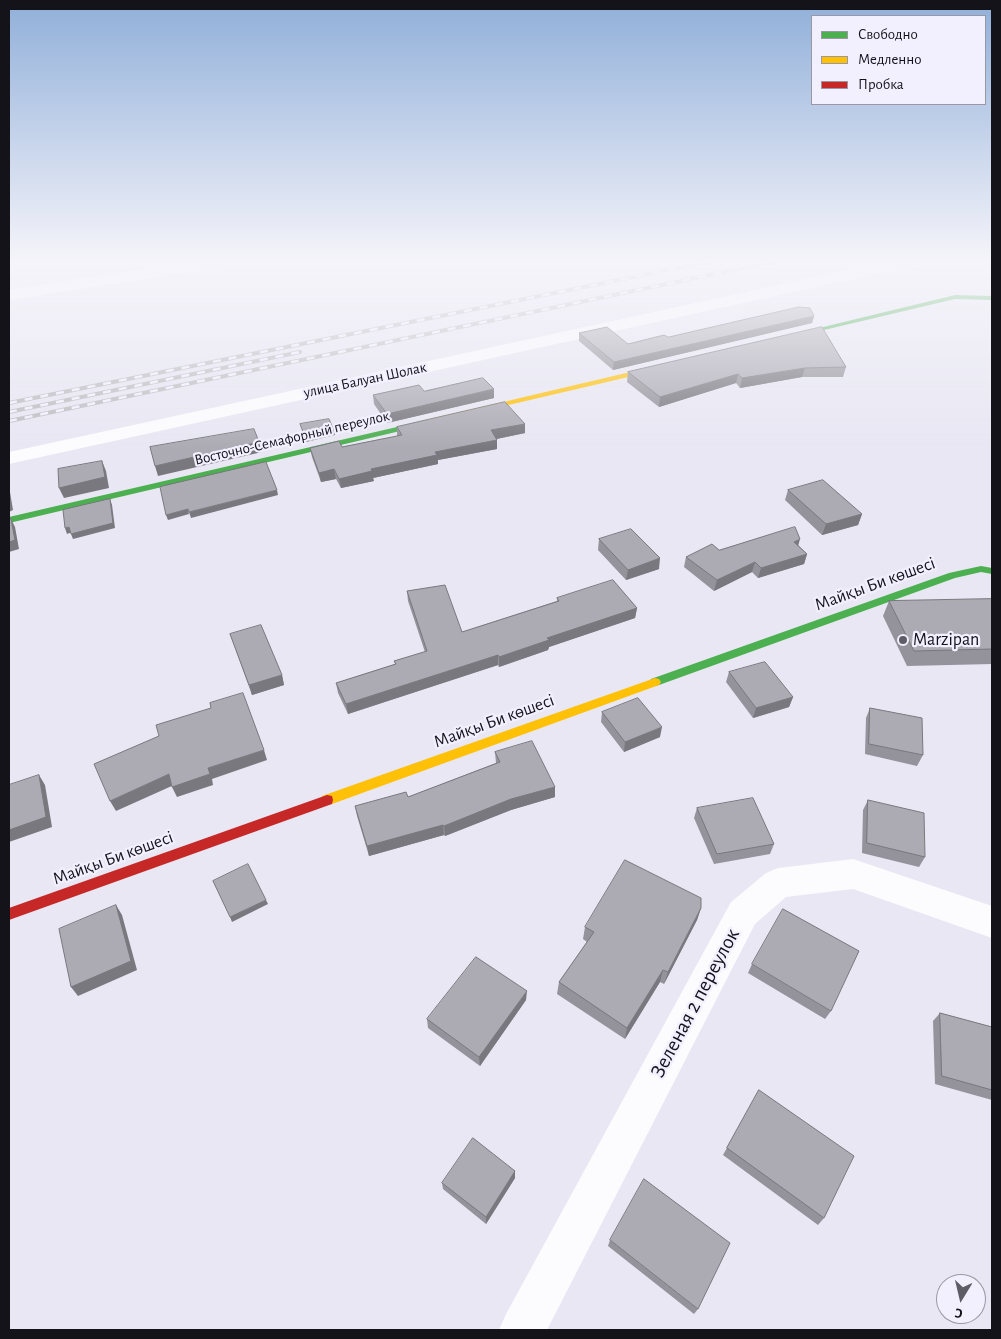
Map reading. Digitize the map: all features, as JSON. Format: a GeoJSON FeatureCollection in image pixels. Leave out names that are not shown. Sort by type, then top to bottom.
{"type":"FeatureCollection","features":[{"type":"Feature","properties":{"kind":"street","name":"улица Балуан Шолак"},"geometry":{"type":"LineString","coordinates":[[9,458],[625,323]]}},
{"type":"Feature","properties":{"kind":"street"},"geometry":{"type":"LineString","coordinates":[[772,340],[843,323]]}},
{"type":"Feature","properties":{"kind":"street","name":"Восточно-Семафорный переулок"},"geometry":{"type":"LineString","coordinates":[[9,520],[675,363]]}},
{"type":"Feature","properties":{"kind":"street","name":"Майқы Би көшесі"},"geometry":{"type":"LineString","coordinates":[[9,914],[953,575],[992,570]]}},
{"type":"Feature","properties":{"kind":"street","name":"Зеленая 2 переулок"},"geometry":{"type":"LineString","coordinates":[[522,1330],[743,913],[778,883],[853,874],[992,922]]}},
{"type":"Feature","properties":{"kind":"building"},"geometry":{"type":"Polygon","coordinates":[[[727,323],[781,323],[614,362],[579,333],[607,327],[628,344],[664,335],[668,337],[727,323]]]}},
{"type":"Feature","properties":{"kind":"building"},"geometry":{"type":"Polygon","coordinates":[[[822,327],[846,367],[805,368],[742,378],[738,374],[660,397],[628,372],[822,327]]]}},
{"type":"Feature","properties":{"kind":"building"},"geometry":{"type":"Polygon","coordinates":[[[483,378],[494,389],[387,414],[373,395],[419,385],[424,391],[483,378]]]}},
{"type":"Feature","properties":{"kind":"building"},"geometry":{"type":"Polygon","coordinates":[[[505,402],[525,424],[491,430],[497,440],[435,452],[437,455],[371,469],[372,471],[339,479],[334,469],[319,473],[310,448],[339,441],[342,447],[402,435],[397,427],[505,402]]]}},
{"type":"Feature","properties":{"kind":"building"},"geometry":{"type":"Polygon","coordinates":[[[329,419],[334,430],[305,437],[300,424],[329,419]]]}},
{"type":"Feature","properties":{"kind":"building"},"geometry":{"type":"Polygon","coordinates":[[[254,429],[259,442],[155,466],[150,447],[254,429]]]}},
{"type":"Feature","properties":{"kind":"building"},"geometry":{"type":"Polygon","coordinates":[[[102,461],[105,477],[59,488],[58,469],[102,461]]]}},
{"type":"Feature","properties":{"kind":"building"},"geometry":{"type":"Polygon","coordinates":[[[266,462],[277,490],[189,512],[188,509],[166,515],[160,487],[266,462]]]}},
{"type":"Feature","properties":{"kind":"building"},"geometry":{"type":"Polygon","coordinates":[[[823,480],[862,514],[826,524],[788,490],[823,480]]]}},
{"type":"Feature","properties":{"kind":"building"},"geometry":{"type":"Polygon","coordinates":[[[110,499],[113,523],[71,534],[69,527],[65,528],[63,510],[110,499]]]}},
{"type":"Feature","properties":{"kind":"building"},"geometry":{"type":"Polygon","coordinates":[[[11,519],[15,540],[9,542],[9,520],[11,519]]]}},
{"type":"Feature","properties":{"kind":"building"},"geometry":{"type":"Polygon","coordinates":[[[795,527],[800,539],[794,542],[807,554],[761,568],[755,562],[717,580],[686,557],[712,544],[719,550],[795,527]]]}},
{"type":"Feature","properties":{"kind":"building"},"geometry":{"type":"Polygon","coordinates":[[[631,529],[660,558],[628,570],[599,539],[631,529]]]}},
{"type":"Feature","properties":{"kind":"building"},"geometry":{"type":"Polygon","coordinates":[[[613,580],[637,608],[547,638],[549,640],[499,657],[498,655],[346,704],[336,683],[396,664],[394,661],[427,651],[407,591],[445,585],[462,632],[559,601],[557,598],[613,580]]]}},
{"type":"Feature","properties":{"kind":"building"},"geometry":{"type":"Polygon","coordinates":[[[992,599],[992,649],[914,651],[889,601],[992,599]]]}},
{"type":"Feature","properties":{"kind":"building"},"geometry":{"type":"Polygon","coordinates":[[[261,625],[282,675],[249,685],[230,634],[261,625]]]}},
{"type":"Feature","properties":{"kind":"building"},"geometry":{"type":"Polygon","coordinates":[[[765,662],[793,697],[756,708],[729,672],[765,662]]]}},
{"type":"Feature","properties":{"kind":"building"},"geometry":{"type":"Polygon","coordinates":[[[243,693],[264,750],[208,768],[210,774],[172,787],[169,774],[110,801],[94,764],[159,736],[156,725],[211,708],[210,703],[243,693]]]}},
{"type":"Feature","properties":{"kind":"building"},"geometry":{"type":"Polygon","coordinates":[[[638,698],[662,727],[625,742],[602,712],[638,698]]]}},
{"type":"Feature","properties":{"kind":"building"},"geometry":{"type":"Polygon","coordinates":[[[870,708],[922,718],[923,755],[869,744],[870,708]]]}},
{"type":"Feature","properties":{"kind":"building"},"geometry":{"type":"Polygon","coordinates":[[[532,741],[555,787],[511,799],[444,826],[367,846],[355,806],[406,792],[408,797],[500,762],[495,752],[532,741]]]}},
{"type":"Feature","properties":{"kind":"building"},"geometry":{"type":"Polygon","coordinates":[[[39,775],[46,817],[9,830],[9,785],[39,775]]]}},
{"type":"Feature","properties":{"kind":"building"},"geometry":{"type":"Polygon","coordinates":[[[753,798],[774,844],[717,854],[697,808],[753,798]]]}},
{"type":"Feature","properties":{"kind":"building"},"geometry":{"type":"Polygon","coordinates":[[[868,800],[924,813],[925,857],[867,843],[868,800]]]}},
{"type":"Feature","properties":{"kind":"building"},"geometry":{"type":"Polygon","coordinates":[[[625,860],[701,898],[701,908],[668,972],[663,970],[627,1028],[559,982],[594,932],[585,927],[625,860]]]}},
{"type":"Feature","properties":{"kind":"building"},"geometry":{"type":"Polygon","coordinates":[[[248,864],[266,900],[230,917],[213,881],[248,864]]]}},
{"type":"Feature","properties":{"kind":"building"},"geometry":{"type":"Polygon","coordinates":[[[116,905],[131,961],[71,987],[59,929],[116,905]]]}},
{"type":"Feature","properties":{"kind":"building"},"geometry":{"type":"Polygon","coordinates":[[[783,909],[859,951],[831,1011],[752,964],[783,909]]]}},
{"type":"Feature","properties":{"kind":"building"},"geometry":{"type":"Polygon","coordinates":[[[476,957],[527,991],[479,1057],[427,1019],[476,957]]]}},
{"type":"Feature","properties":{"kind":"building"},"geometry":{"type":"Polygon","coordinates":[[[940,1013],[992,1027],[992,1090],[942,1076],[940,1013]]]}},
{"type":"Feature","properties":{"kind":"building"},"geometry":{"type":"Polygon","coordinates":[[[759,1090],[854,1156],[824,1218],[727,1148],[759,1090]]]}},
{"type":"Feature","properties":{"kind":"building"},"geometry":{"type":"Polygon","coordinates":[[[473,1138],[515,1171],[486,1217],[442,1183],[473,1138]]]}},
{"type":"Feature","properties":{"kind":"building"},"geometry":{"type":"Polygon","coordinates":[[[644,1179],[730,1243],[698,1309],[610,1240],[644,1179]]]}},
{"type":"Feature","properties":{"kind":"railway"},"geometry":{"type":"LineString","coordinates":[[9,403],[403,323]]}},
{"type":"Feature","properties":{"kind":"railway"},"geometry":{"type":"LineString","coordinates":[[9,421],[477,323]]}},
{"type":"Feature","properties":{"kind":"railway"},"geometry":{"type":"LineString","coordinates":[[9,412],[300,352]]}},
{"type":"Feature","properties":{"kind":"traffic: fast"},"geometry":{"type":"LineString","coordinates":[[786,337],[843,323]]}},
{"type":"Feature","properties":{"kind":"traffic: fast"},"geometry":{"type":"LineString","coordinates":[[9,520],[427,422]]}},
{"type":"Feature","properties":{"kind":"traffic: fast"},"geometry":{"type":"LineString","coordinates":[[655,682],[953,575],[981,569],[992,571]]}},
{"type":"Feature","properties":{"kind":"traffic: slow"},"geometry":{"type":"LineString","coordinates":[[427,422],[664,366]]}},
{"type":"Feature","properties":{"kind":"traffic: slow"},"geometry":{"type":"LineString","coordinates":[[327,800],[655,682]]}},
{"type":"Feature","properties":{"kind":"traffic: jam"},"geometry":{"type":"LineString","coordinates":[[9,914],[327,800]]}},
{"type":"Feature","properties":{"kind":"place","name":"Marzipan"},"geometry":{"type":"Point","coordinates":[903,640]}}]}
